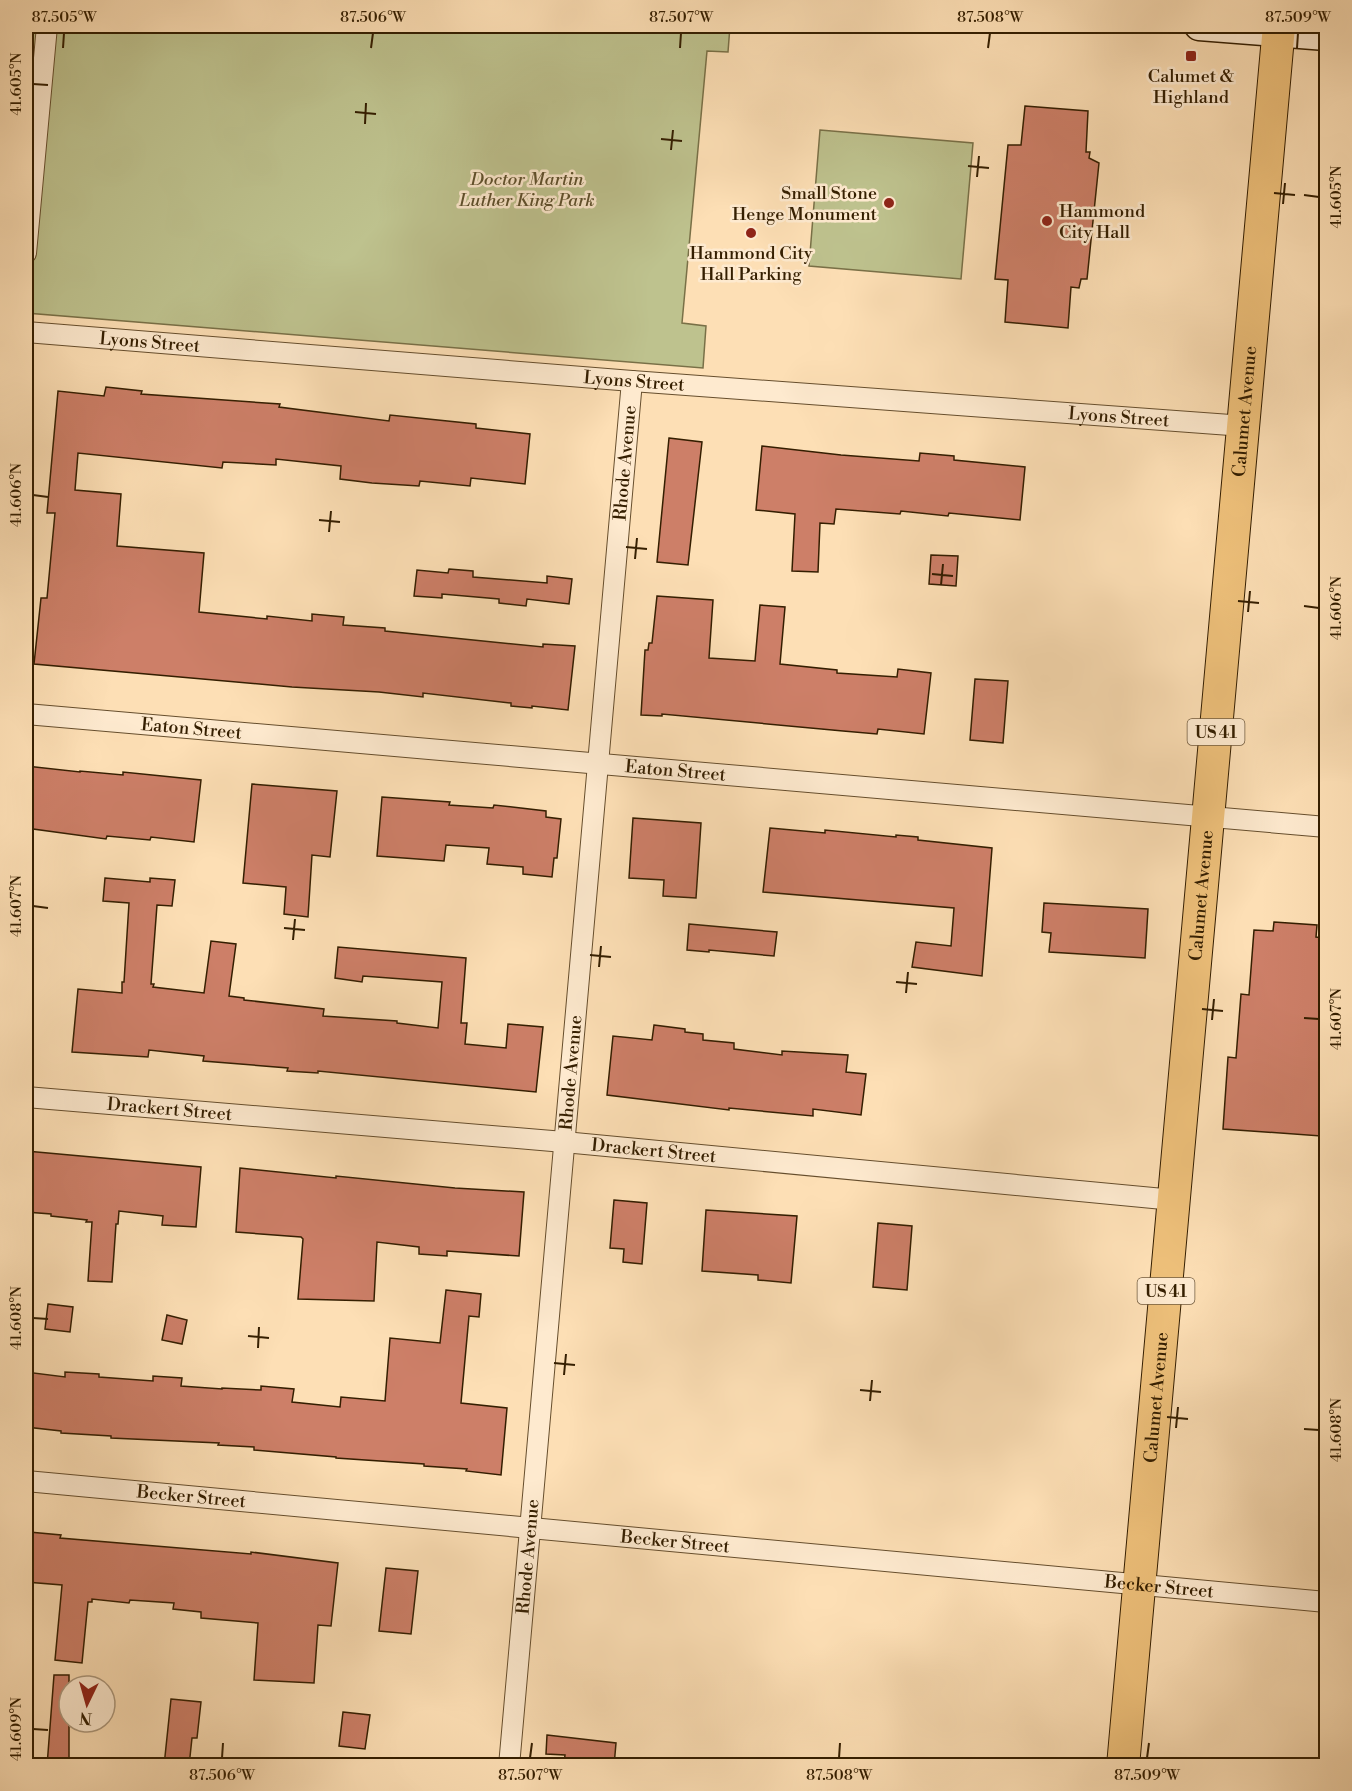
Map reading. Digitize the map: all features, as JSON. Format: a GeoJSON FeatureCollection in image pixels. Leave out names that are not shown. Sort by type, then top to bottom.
{"type":"FeatureCollection","features":[{"type":"Feature","properties":{"kind":"main road","name":"Calumet Avenue"},"geometry":{"type":"LineString","coordinates":[[1123,1766],[1279,28]]}},
{"type":"Feature","properties":{"kind":"street"},"geometry":{"type":"LineString","coordinates":[[26,253],[47,26]]}},
{"type":"Feature","properties":{"kind":"street"},"geometry":{"type":"LineString","coordinates":[[1199,26],[1279,28],[1326,36]]}},
{"type":"Feature","properties":{"kind":"street","name":"Lyons Street"},"geometry":{"type":"LineString","coordinates":[[26,332],[632,381],[1244,426]]}},
{"type":"Feature","properties":{"kind":"street","name":"Rhode Avenue"},"geometry":{"type":"LineString","coordinates":[[509,1766],[632,381]]}},
{"type":"Feature","properties":{"kind":"street","name":"Eaton Street"},"geometry":{"type":"LineString","coordinates":[[26,714],[1326,827]]}},
{"type":"Feature","properties":{"kind":"street","name":"Drackert Street"},"geometry":{"type":"LineString","coordinates":[[26,1097],[564,1142],[1174,1200]]}},
{"type":"Feature","properties":{"kind":"street","name":"Becker Street"},"geometry":{"type":"LineString","coordinates":[[26,1481],[1326,1602]]}},
{"type":"Feature","properties":{"kind":"green space","name":"Doctor Martin Luther King Park"},"geometry":{"type":"Polygon","coordinates":[[[26,26],[730,26],[728,52],[707,51],[682,323],[706,326],[703,368],[26,313],[26,26]]]}},
{"type":"Feature","properties":{"kind":"green space"},"geometry":{"type":"Polygon","coordinates":[[[820,130],[973,143],[961,279],[809,266],[820,130]]]}},
{"type":"Feature","properties":{"kind":"building","name":"Hammond City Hall"},"geometry":{"type":"Polygon","coordinates":[[[1025,106],[1088,111],[1086,152],[1090,152],[1089,158],[1099,163],[1087,279],[1081,279],[1079,288],[1071,287],[1068,328],[1005,322],[1008,280],[995,279],[1008,145],[1021,145],[1025,106]]]}},
{"type":"Feature","properties":{"kind":"building"},"geometry":{"type":"Polygon","coordinates":[[[106,387],[142,391],[141,394],[280,404],[279,407],[389,421],[390,415],[476,424],[476,428],[530,434],[525,484],[471,478],[470,486],[420,481],[419,486],[372,483],[340,479],[341,466],[276,459],[276,465],[223,462],[222,468],[78,453],[75,490],[121,494],[117,546],[204,553],[199,612],[312,621],[312,614],[344,617],[343,625],[385,628],[385,631],[543,647],[543,644],[575,646],[568,710],[511,706],[511,703],[423,693],[423,697],[34,664],[41,598],[47,598],[55,513],[47,513],[58,391],[104,396],[106,387]]]}},
{"type":"Feature","properties":{"kind":"building"},"geometry":{"type":"Polygon","coordinates":[[[669,438],[702,442],[688,565],[657,562],[669,438]]]}},
{"type":"Feature","properties":{"kind":"building"},"geometry":{"type":"Polygon","coordinates":[[[762,446],[919,461],[920,453],[954,456],[954,460],[1025,467],[1020,520],[949,513],[948,516],[901,511],[900,514],[836,509],[834,524],[820,523],[818,572],[792,571],[795,514],[756,510],[762,446]]]}},
{"type":"Feature","properties":{"kind":"building"},"geometry":{"type":"Polygon","coordinates":[[[931,555],[958,556],[956,586],[929,584],[931,555]]]}},
{"type":"Feature","properties":{"kind":"building"},"geometry":{"type":"Polygon","coordinates":[[[449,569],[473,571],[473,577],[547,583],[547,576],[572,579],[569,604],[527,599],[526,606],[499,603],[499,599],[442,594],[442,598],[414,596],[417,570],[448,573],[449,569]]]}},
{"type":"Feature","properties":{"kind":"building"},"geometry":{"type":"Polygon","coordinates":[[[657,596],[713,600],[709,658],[755,661],[760,605],[785,607],[780,664],[837,670],[837,673],[897,677],[898,669],[931,673],[924,734],[878,729],[877,734],[662,714],[662,716],[641,715],[645,650],[648,650],[649,643],[652,643],[657,596]]]}},
{"type":"Feature","properties":{"kind":"building"},"geometry":{"type":"Polygon","coordinates":[[[975,679],[1008,681],[1003,743],[970,740],[975,679]]]}},
{"type":"Feature","properties":{"kind":"building"},"geometry":{"type":"Polygon","coordinates":[[[26,766],[201,780],[194,842],[151,837],[150,840],[107,836],[106,839],[26,828],[26,766]]]}},
{"type":"Feature","properties":{"kind":"building"},"geometry":{"type":"Polygon","coordinates":[[[252,784],[337,791],[330,857],[312,855],[308,917],[284,914],[286,887],[243,883],[252,784]]]}},
{"type":"Feature","properties":{"kind":"building"},"geometry":{"type":"Polygon","coordinates":[[[382,797],[450,802],[449,805],[493,808],[494,805],[546,811],[546,817],[561,819],[557,858],[554,858],[552,877],[523,874],[523,867],[487,864],[489,848],[446,845],[444,861],[377,856],[382,797]]]}},
{"type":"Feature","properties":{"kind":"building"},"geometry":{"type":"Polygon","coordinates":[[[633,818],[701,823],[696,898],[663,896],[664,880],[629,878],[633,818]]]}},
{"type":"Feature","properties":{"kind":"building"},"geometry":{"type":"Polygon","coordinates":[[[770,828],[825,833],[825,830],[896,837],[896,835],[918,837],[918,840],[992,848],[982,976],[912,967],[916,942],[951,946],[954,908],[763,892],[770,828]]]}},
{"type":"Feature","properties":{"kind":"building"},"geometry":{"type":"Polygon","coordinates":[[[105,878],[150,882],[150,878],[175,880],[172,906],[157,905],[151,984],[154,984],[153,987],[204,993],[211,941],[236,944],[229,996],[244,998],[244,1000],[324,1009],[323,1016],[397,1021],[397,1023],[438,1028],[442,982],[363,976],[362,982],[335,978],[338,947],[466,958],[461,1023],[467,1023],[465,1044],[506,1048],[508,1024],[543,1027],[536,1092],[318,1071],[318,1073],[287,1071],[288,1068],[203,1061],[204,1056],[149,1050],[148,1057],[72,1052],[78,989],[122,993],[129,903],[103,901],[105,878]]]}},
{"type":"Feature","properties":{"kind":"building"},"geometry":{"type":"Polygon","coordinates":[[[1044,903],[1148,909],[1145,958],[1049,952],[1051,933],[1042,932],[1044,903]]]}},
{"type":"Feature","properties":{"kind":"building"},"geometry":{"type":"Polygon","coordinates":[[[1274,922],[1317,925],[1316,937],[1326,938],[1326,1119],[1322,1119],[1321,1136],[1223,1129],[1228,1057],[1236,1058],[1241,994],[1249,995],[1254,930],[1273,931],[1274,922]]]}},
{"type":"Feature","properties":{"kind":"building"},"geometry":{"type":"Polygon","coordinates":[[[689,924],[777,932],[774,956],[687,950],[689,924]]]}},
{"type":"Feature","properties":{"kind":"building"},"geometry":{"type":"Polygon","coordinates":[[[654,1025],[703,1034],[703,1040],[734,1043],[734,1049],[782,1055],[782,1051],[848,1055],[846,1072],[866,1074],[861,1115],[813,1109],[813,1116],[729,1108],[729,1110],[607,1095],[613,1036],[652,1040],[654,1025]]]}},
{"type":"Feature","properties":{"kind":"building"},"geometry":{"type":"Polygon","coordinates":[[[26,1151],[201,1167],[196,1227],[162,1225],[163,1216],[119,1211],[112,1282],[88,1281],[92,1222],[26,1212],[26,1151]]]}},
{"type":"Feature","properties":{"kind":"building"},"geometry":{"type":"Polygon","coordinates":[[[240,1168],[336,1178],[336,1176],[455,1188],[524,1192],[519,1256],[447,1251],[447,1256],[419,1254],[419,1247],[377,1242],[374,1301],[298,1299],[303,1239],[236,1232],[240,1168]]]}},
{"type":"Feature","properties":{"kind":"building"},"geometry":{"type":"Polygon","coordinates":[[[614,1200],[647,1203],[642,1264],[623,1262],[624,1249],[610,1248],[614,1200]]]}},
{"type":"Feature","properties":{"kind":"building"},"geometry":{"type":"Polygon","coordinates":[[[706,1210],[797,1216],[791,1283],[758,1280],[758,1275],[702,1271],[706,1210]]]}},
{"type":"Feature","properties":{"kind":"building"},"geometry":{"type":"Polygon","coordinates":[[[878,1223],[912,1226],[907,1290],[873,1287],[878,1223]]]}},
{"type":"Feature","properties":{"kind":"building"},"geometry":{"type":"Polygon","coordinates":[[[446,1290],[481,1294],[479,1317],[469,1316],[461,1403],[507,1408],[501,1475],[466,1471],[467,1469],[424,1466],[424,1464],[254,1450],[254,1447],[218,1445],[219,1443],[111,1438],[111,1436],[61,1433],[61,1431],[26,1427],[26,1372],[65,1377],[65,1372],[99,1374],[99,1377],[153,1381],[153,1376],[182,1378],[181,1386],[222,1389],[261,1390],[261,1386],[294,1389],[292,1402],[340,1407],[341,1397],[385,1401],[390,1338],[440,1343],[446,1290]]]}},
{"type":"Feature","properties":{"kind":"building"},"geometry":{"type":"Polygon","coordinates":[[[48,1304],[73,1307],[70,1332],[45,1329],[48,1304]]]}},
{"type":"Feature","properties":{"kind":"building"},"geometry":{"type":"Polygon","coordinates":[[[167,1315],[187,1320],[182,1344],[162,1340],[167,1315]]]}},
{"type":"Feature","properties":{"kind":"building"},"geometry":{"type":"Polygon","coordinates":[[[29,1532],[61,1535],[60,1538],[251,1554],[251,1552],[338,1563],[331,1626],[318,1625],[314,1683],[254,1680],[258,1623],[201,1618],[201,1612],[173,1609],[174,1603],[130,1600],[129,1603],[92,1599],[92,1602],[88,1602],[82,1663],[55,1660],[62,1585],[26,1582],[29,1532]]]}},
{"type":"Feature","properties":{"kind":"building"},"geometry":{"type":"Polygon","coordinates":[[[386,1568],[418,1571],[411,1634],[379,1631],[386,1568]]]}},
{"type":"Feature","properties":{"kind":"building"},"geometry":{"type":"Polygon","coordinates":[[[54,1675],[57,1675],[57,1734],[69,1734],[69,1766],[47,1766],[54,1675]]]}},
{"type":"Feature","properties":{"kind":"building"},"geometry":{"type":"Polygon","coordinates":[[[171,1699],[201,1702],[197,1738],[192,1738],[189,1766],[164,1766],[171,1699]]]}},
{"type":"Feature","properties":{"kind":"building"},"geometry":{"type":"Polygon","coordinates":[[[343,1712],[370,1715],[365,1749],[339,1746],[343,1712]]]}},
{"type":"Feature","properties":{"kind":"building"},"geometry":{"type":"Polygon","coordinates":[[[547,1735],[616,1743],[614,1766],[564,1764],[565,1755],[546,1754],[547,1735]]]}},
{"type":"Feature","properties":{"kind":"place","name":"Calumet & Highland"},"geometry":{"type":"Point","coordinates":[1191,56]}},
{"type":"Feature","properties":{"kind":"place","name":"Small Stone Henge Monument"},"geometry":{"type":"Point","coordinates":[889,203]}},
{"type":"Feature","properties":{"kind":"place","name":"Hammond City Hall"},"geometry":{"type":"Point","coordinates":[1047,221]}},
{"type":"Feature","properties":{"kind":"place","name":"Hammond City Hall Parking"},"geometry":{"type":"Point","coordinates":[751,233]}}]}
